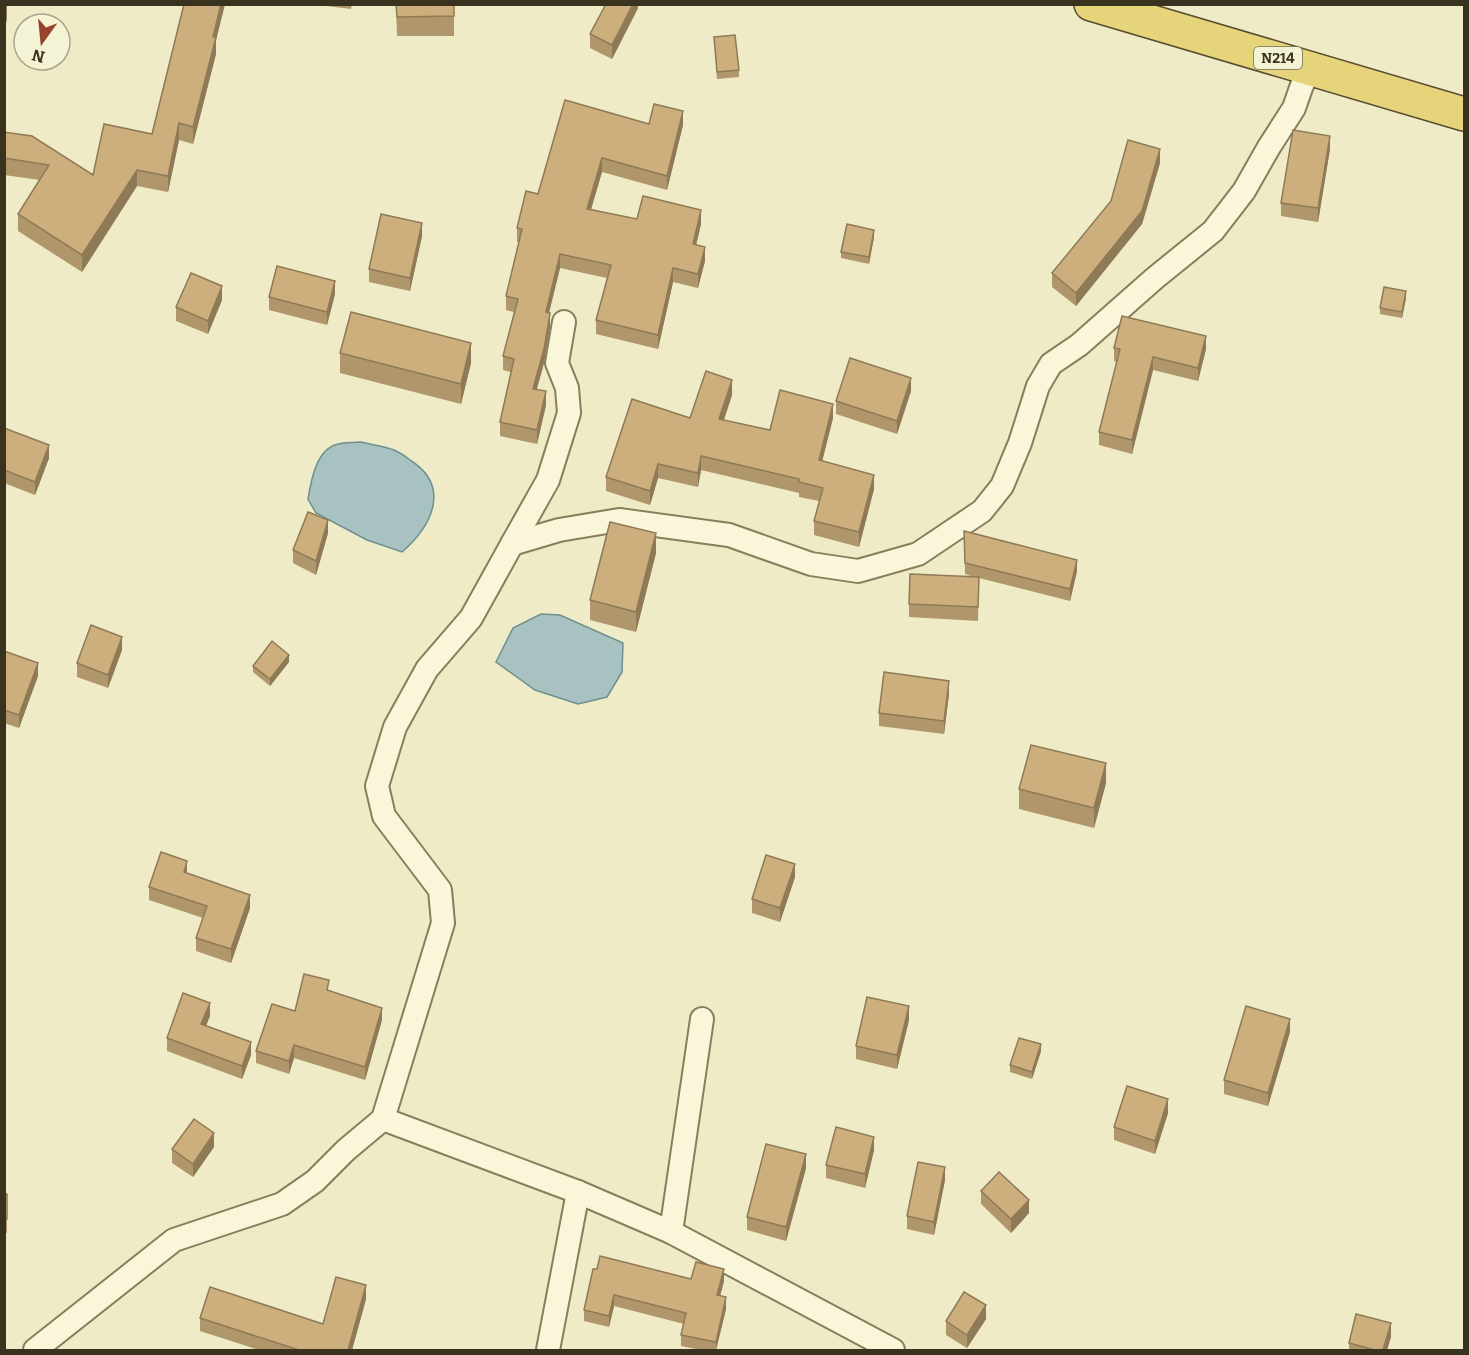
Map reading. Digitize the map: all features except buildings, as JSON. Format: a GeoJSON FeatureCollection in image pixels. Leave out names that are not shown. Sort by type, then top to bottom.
{"type":"FeatureCollection","features":[{"type":"Feature","properties":{"kind":"highway","name":"N214"},"geometry":{"type":"LineString","coordinates":[[1091,4],[1464,114]]}},
{"type":"Feature","properties":{"kind":"street"},"geometry":{"type":"LineString","coordinates":[[512,544],[559,530],[619,520],[729,535],[811,564],[858,571],[918,554],[982,511],[1002,486],[1020,442],[1038,386],[1051,364],[1079,345],[1213,231],[1244,191],[1294,108],[1311,68]]}},
{"type":"Feature","properties":{"kind":"street"},"geometry":{"type":"LineString","coordinates":[[35,1350],[174,1240],[282,1204],[315,1181],[346,1150],[383,1119],[443,923],[440,890],[384,816],[377,786],[395,727],[427,669],[471,618],[548,480],[569,413],[567,388],[557,363],[564,322]]}},
{"type":"Feature","properties":{"kind":"street"},"geometry":{"type":"LineString","coordinates":[[671,1232],[702,1018]]}},
{"type":"Feature","properties":{"kind":"street"},"geometry":{"type":"LineString","coordinates":[[383,1119],[578,1191],[671,1232],[893,1350]]}},
{"type":"Feature","properties":{"kind":"street"},"geometry":{"type":"LineString","coordinates":[[548,1350],[578,1191]]}},
{"type":"Feature","properties":{"kind":"water"},"geometry":{"type":"Polygon","coordinates":[[[361,442],[386,447],[400,453],[423,470],[430,482],[434,493],[429,518],[422,530],[402,552],[367,540],[316,513],[308,499],[316,467],[324,452],[338,444],[361,442]]]}},
{"type":"Feature","properties":{"kind":"water"},"geometry":{"type":"Polygon","coordinates":[[[541,614],[560,615],[623,643],[622,672],[607,697],[578,704],[535,690],[496,662],[513,628],[541,614]]]}}]}
